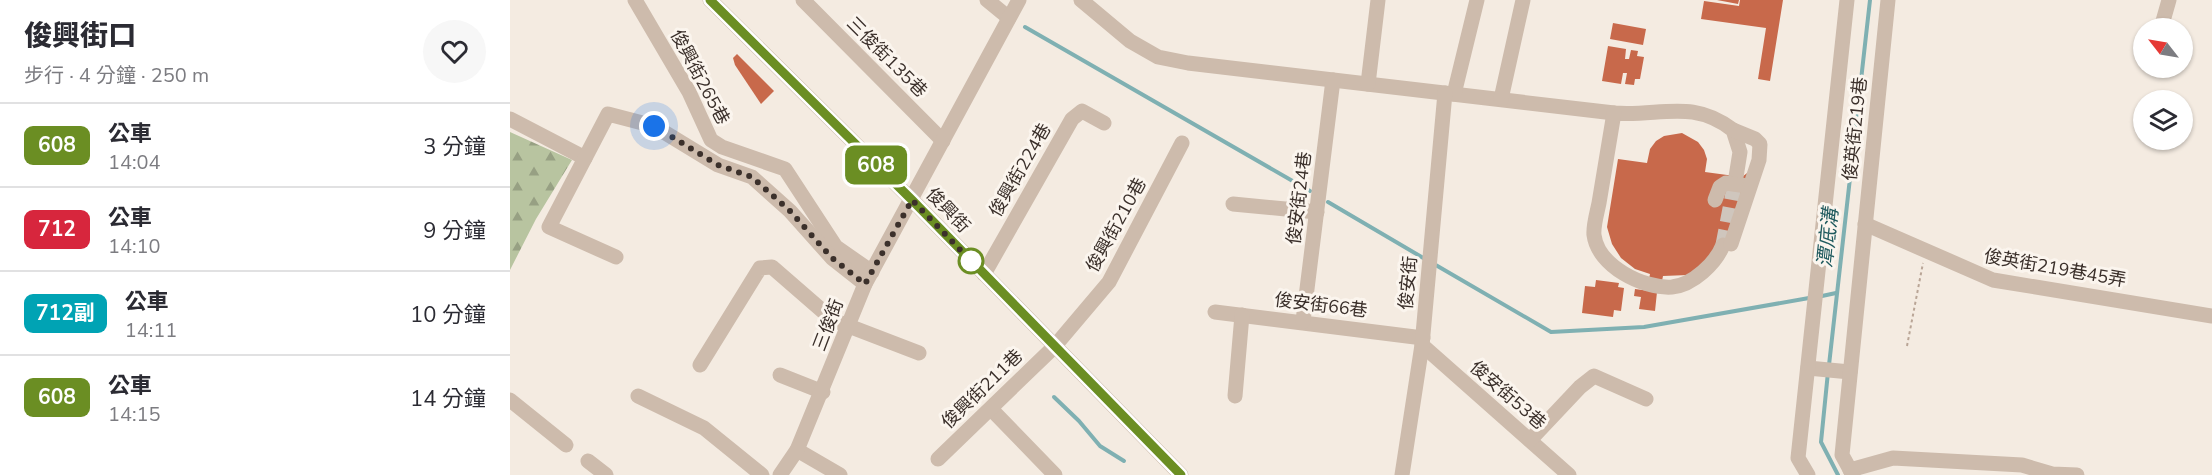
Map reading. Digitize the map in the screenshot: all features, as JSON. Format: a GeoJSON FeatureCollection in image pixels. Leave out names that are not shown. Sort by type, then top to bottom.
{"type":"FeatureCollection","features":[{"type":"Feature","properties":{"kind":"street","name":"俊興街265巷"},"geometry":{"type":"LineString","coordinates":[[635,0],[689,92],[711,140],[722,147],[784,169],[836,247],[869,278]]}},
{"type":"Feature","properties":{"kind":"street","name":"俊興街"},"geometry":{"type":"LineString","coordinates":[[710,0],[912,200],[1181,475]]}},
{"type":"Feature","properties":{"kind":"street","name":"三俊街135巷"},"geometry":{"type":"LineString","coordinates":[[803,0],[943,141]]}},
{"type":"Feature","properties":{"kind":"street"},"geometry":{"type":"LineString","coordinates":[[987,0],[1009,18]]}},
{"type":"Feature","properties":{"kind":"street","name":"三俊街"},"geometry":{"type":"LineString","coordinates":[[780,475],[797,450],[869,278],[1019,0]]}},
{"type":"Feature","properties":{"kind":"street"},"geometry":{"type":"LineString","coordinates":[[1082,0],[1130,41],[1158,57],[1188,63],[1614,113],[1638,115],[1665,110],[1685,110],[1707,115],[1755,139],[1760,144],[1759,160],[1727,245],[1704,270],[1672,287],[1638,281],[1613,267],[1605,259],[1594,235],[1614,113]]}},
{"type":"Feature","properties":{"kind":"street"},"geometry":{"type":"LineString","coordinates":[[1368,84],[1378,0]]}},
{"type":"Feature","properties":{"kind":"street","name":"俊安街"},"geometry":{"type":"LineString","coordinates":[[1402,475],[1422,341],[1449,93],[1477,0]]}},
{"type":"Feature","properties":{"kind":"street"},"geometry":{"type":"LineString","coordinates":[[1501,99],[1523,0]]}},
{"type":"Feature","properties":{"kind":"street"},"geometry":{"type":"LineString","coordinates":[[1808,475],[1798,458],[1847,0]]}},
{"type":"Feature","properties":{"kind":"street","name":"俊英街219巷"},"geometry":{"type":"LineString","coordinates":[[1851,472],[1842,455],[1888,0]]}},
{"type":"Feature","properties":{"kind":"street"},"geometry":{"type":"LineString","coordinates":[[2164,18],[2169,0]]}},
{"type":"Feature","properties":{"kind":"street","name":"俊安街24巷"},"geometry":{"type":"LineString","coordinates":[[1303,321],[1333,80]]}},
{"type":"Feature","properties":{"kind":"street","name":"俊興街224巷"},"geometry":{"type":"LineString","coordinates":[[984,274],[1072,119],[1082,111],[1104,123]]}},
{"type":"Feature","properties":{"kind":"street"},"geometry":{"type":"LineString","coordinates":[[616,257],[549,227],[608,114],[654,126],[718,165],[752,177],[790,211],[832,258],[869,278]]}},
{"type":"Feature","properties":{"kind":"street"},"geometry":{"type":"LineString","coordinates":[[510,119],[585,158]]}},
{"type":"Feature","properties":{"kind":"street"},"geometry":{"type":"LineString","coordinates":[[1733,130],[1740,152],[1736,177]]}},
{"type":"Feature","properties":{"kind":"street","name":"俊興街210巷"},"geometry":{"type":"LineString","coordinates":[[1054,347],[1109,282],[1182,143]]}},
{"type":"Feature","properties":{"kind":"street"},"geometry":{"type":"LineString","coordinates":[[1715,200],[1720,187],[1726,183],[1750,186]]}},
{"type":"Feature","properties":{"kind":"street"},"geometry":{"type":"LineString","coordinates":[[1233,204],[1317,212]]}},
{"type":"Feature","properties":{"kind":"street","name":"俊英街219巷45弄"},"geometry":{"type":"LineString","coordinates":[[1865,224],[1993,280],[2212,316]]}},
{"type":"Feature","properties":{"kind":"street"},"geometry":{"type":"LineString","coordinates":[[700,365],[760,268],[772,267],[833,320],[919,353]]}},
{"type":"Feature","properties":{"kind":"street","name":"俊安街66巷"},"geometry":{"type":"LineString","coordinates":[[1215,312],[1303,321],[1422,341]]}},
{"type":"Feature","properties":{"kind":"street"},"geometry":{"type":"LineString","coordinates":[[1235,396],[1242,315]]}},
{"type":"Feature","properties":{"kind":"street","name":"俊安街53巷"},"geometry":{"type":"LineString","coordinates":[[1422,341],[1569,475]]}},
{"type":"Feature","properties":{"kind":"street","name":"俊興街211巷"},"geometry":{"type":"LineString","coordinates":[[938,459],[1054,347]]}},
{"type":"Feature","properties":{"kind":"street"},"geometry":{"type":"LineString","coordinates":[[1808,368],[1850,372]]}},
{"type":"Feature","properties":{"kind":"street"},"geometry":{"type":"LineString","coordinates":[[780,375],[823,392]]}},
{"type":"Feature","properties":{"kind":"street"},"geometry":{"type":"LineString","coordinates":[[1530,440],[1580,387],[1594,376],[1646,399]]}},
{"type":"Feature","properties":{"kind":"street"},"geometry":{"type":"LineString","coordinates":[[638,396],[704,428],[762,475]]}},
{"type":"Feature","properties":{"kind":"street"},"geometry":{"type":"LineString","coordinates":[[510,400],[566,445]]}},
{"type":"Feature","properties":{"kind":"street"},"geometry":{"type":"LineString","coordinates":[[991,409],[1055,475]]}},
{"type":"Feature","properties":{"kind":"street"},"geometry":{"type":"LineString","coordinates":[[797,450],[840,475]]}},
{"type":"Feature","properties":{"kind":"street"},"geometry":{"type":"LineString","coordinates":[[1851,472],[1893,458],[2022,465],[2052,474],[2077,475]]}},
{"type":"Feature","properties":{"kind":"street"},"geometry":{"type":"LineString","coordinates":[[588,461],[606,475]]}},
{"type":"Feature","properties":{"kind":"path"},"geometry":{"type":"LineString","coordinates":[[1906,346],[1926,251]]}},
{"type":"Feature","properties":{"kind":"green space"},"geometry":{"type":"Polygon","coordinates":[[[510,132],[572,160],[536,219],[510,270],[510,132]]]}},
{"type":"Feature","properties":{"kind":"building"},"geometry":{"type":"Polygon","coordinates":[[[1717,0],[1739,0],[1738,4],[1717,0]]]}},
{"type":"Feature","properties":{"kind":"building"},"geometry":{"type":"Polygon","coordinates":[[[1740,0],[1783,0],[1770,81],[1758,79],[1766,28],[1701,19],[1704,1],[1739,6],[1740,0]]]}},
{"type":"Feature","properties":{"kind":"building"},"geometry":{"type":"Polygon","coordinates":[[[1613,23],[1646,29],[1643,45],[1610,39],[1613,23]]]}},
{"type":"Feature","properties":{"kind":"building"},"geometry":{"type":"Polygon","coordinates":[[[1608,46],[1626,49],[1625,59],[1629,59],[1631,50],[1638,51],[1637,56],[1644,57],[1640,79],[1635,79],[1634,85],[1625,84],[1627,73],[1623,73],[1621,84],[1602,81],[1608,46]]]}},
{"type":"Feature","properties":{"kind":"building"},"geometry":{"type":"Polygon","coordinates":[[[737,54],[774,91],[761,104],[735,65],[733,58],[737,54]]]}},
{"type":"Feature","properties":{"kind":"building"},"geometry":{"type":"Polygon","coordinates":[[[1745,132],[1759,135],[1763,140],[1764,148],[1761,168],[1735,247],[1718,244],[1715,254],[1704,267],[1688,275],[1663,276],[1662,281],[1649,279],[1650,274],[1635,269],[1621,258],[1612,244],[1607,227],[1618,159],[1647,163],[1650,149],[1656,141],[1664,136],[1682,133],[1698,142],[1704,150],[1707,159],[1705,172],[1742,177],[1751,170],[1755,155],[1752,141],[1744,140],[1745,132]]]}},
{"type":"Feature","properties":{"kind":"building"},"geometry":{"type":"Polygon","coordinates":[[[1596,280],[1619,283],[1618,287],[1624,288],[1621,311],[1614,310],[1613,317],[1582,313],[1585,286],[1595,287],[1596,280]]]}},
{"type":"Feature","properties":{"kind":"building"},"geometry":{"type":"Polygon","coordinates":[[[1635,289],[1657,292],[1655,311],[1639,309],[1641,297],[1634,296],[1635,289]]]}},
{"type":"Feature","properties":{"kind":"waterway","name":"潭底溝"},"geometry":{"type":"LineString","coordinates":[[1829,365],[1870,0]]}},
{"type":"Feature","properties":{"kind":"waterway"},"geometry":{"type":"LineString","coordinates":[[1025,27],[1310,191]]}},
{"type":"Feature","properties":{"kind":"waterway"},"geometry":{"type":"LineString","coordinates":[[1328,202],[1425,259]]}},
{"type":"Feature","properties":{"kind":"waterway"},"geometry":{"type":"LineString","coordinates":[[1434,264],[1551,332],[1644,327],[1809,298]]}},
{"type":"Feature","properties":{"kind":"waterway"},"geometry":{"type":"LineString","coordinates":[[1822,296],[1836,293]]}},
{"type":"Feature","properties":{"kind":"waterway","name":"潭底溝"},"geometry":{"type":"LineString","coordinates":[[1828,372],[1821,442],[1838,475]]}},
{"type":"Feature","properties":{"kind":"waterway"},"geometry":{"type":"LineString","coordinates":[[1054,397],[1079,421],[1100,446],[1124,461]]}},
{"type":"Feature","properties":{"kind":"tunnel"},"geometry":{"type":"LineString","coordinates":[[1723,245],[1736,177]]}},
{"type":"Feature","properties":{"kind":"bus line","name":"608"},"geometry":{"type":"LineString","coordinates":[[710,0],[912,200],[1181,475]]}},
{"type":"Feature","properties":{"kind":"route"},"geometry":{"type":"LineString","coordinates":[[654,126],[718,165],[752,177],[790,211],[832,258],[865,284],[912,200],[971,261]]}}]}
